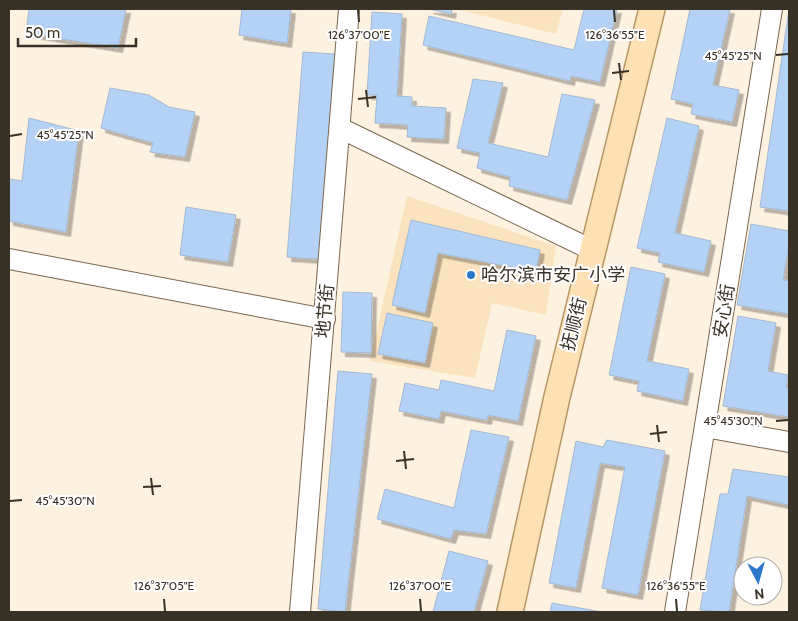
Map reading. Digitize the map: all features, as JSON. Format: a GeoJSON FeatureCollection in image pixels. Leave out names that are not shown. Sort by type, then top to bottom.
{"type":"FeatureCollection","features":[{"type":"Feature","properties":{"kind":"main road","name":"抚顺街"},"geometry":{"type":"LineString","coordinates":[[510,612],[557,396],[652,9]]}},
{"type":"Feature","properties":{"kind":"street","name":"地节街"},"geometry":{"type":"LineString","coordinates":[[300,612],[349,9]]}},
{"type":"Feature","properties":{"kind":"street","name":"安心街"},"geometry":{"type":"LineString","coordinates":[[675,612],[772,9]]}},
{"type":"Feature","properties":{"kind":"street"},"geometry":{"type":"LineString","coordinates":[[340,128],[592,250]]}},
{"type":"Feature","properties":{"kind":"street"},"geometry":{"type":"LineString","coordinates":[[9,259],[324,319]]}},
{"type":"Feature","properties":{"kind":"street"},"geometry":{"type":"LineString","coordinates":[[705,427],[789,442]]}},
{"type":"Feature","properties":{"kind":"shaded area"},"geometry":{"type":"Polygon","coordinates":[[[456,9],[563,9],[556,34],[456,9]]]}},
{"type":"Feature","properties":{"kind":"shaded area","name":"哈尔滨市安广小学"},"geometry":{"type":"Polygon","coordinates":[[[407,196],[556,246],[546,315],[492,303],[475,378],[370,361],[407,196]]]}},
{"type":"Feature","properties":{"kind":"building"},"geometry":{"type":"Polygon","coordinates":[[[29,9],[126,9],[118,48],[26,33],[29,9]]]}},
{"type":"Feature","properties":{"kind":"building"},"geometry":{"type":"Polygon","coordinates":[[[242,9],[291,9],[287,43],[239,35],[242,9]]]}},
{"type":"Feature","properties":{"kind":"building"},"geometry":{"type":"Polygon","coordinates":[[[429,9],[452,9],[451,14],[429,9]]]}},
{"type":"Feature","properties":{"kind":"building"},"geometry":{"type":"Polygon","coordinates":[[[584,9],[617,9],[600,82],[571,76],[570,81],[423,45],[429,16],[574,50],[584,9]]]}},
{"type":"Feature","properties":{"kind":"building"},"geometry":{"type":"Polygon","coordinates":[[[690,9],[730,9],[713,85],[739,90],[732,122],[691,114],[693,104],[671,99],[690,9]]]}},
{"type":"Feature","properties":{"kind":"building"},"geometry":{"type":"Polygon","coordinates":[[[789,9],[789,211],[760,207],[789,9]]]}},
{"type":"Feature","properties":{"kind":"building"},"geometry":{"type":"Polygon","coordinates":[[[372,12],[402,14],[397,96],[412,97],[412,106],[446,108],[444,139],[407,137],[408,125],[375,123],[377,95],[367,95],[372,12]]]}},
{"type":"Feature","properties":{"kind":"building"},"geometry":{"type":"Polygon","coordinates":[[[303,52],[335,54],[319,259],[287,257],[303,52]]]}},
{"type":"Feature","properties":{"kind":"building"},"geometry":{"type":"Polygon","coordinates":[[[473,79],[503,83],[488,143],[548,157],[562,94],[595,100],[567,200],[509,186],[510,177],[477,168],[480,153],[457,148],[473,79]]]}},
{"type":"Feature","properties":{"kind":"building"},"geometry":{"type":"Polygon","coordinates":[[[110,88],[149,95],[169,107],[195,112],[185,157],[150,152],[153,143],[101,128],[110,88]]]}},
{"type":"Feature","properties":{"kind":"building"},"geometry":{"type":"Polygon","coordinates":[[[29,118],[79,131],[66,232],[9,221],[9,179],[22,181],[29,118]]]}},
{"type":"Feature","properties":{"kind":"building"},"geometry":{"type":"Polygon","coordinates":[[[667,118],[699,126],[675,233],[711,241],[704,272],[658,262],[660,253],[637,248],[667,118]]]}},
{"type":"Feature","properties":{"kind":"building"},"geometry":{"type":"Polygon","coordinates":[[[186,207],[236,215],[228,262],[180,255],[186,207]]]}},
{"type":"Feature","properties":{"kind":"building"},"geometry":{"type":"Polygon","coordinates":[[[411,220],[540,250],[536,272],[438,253],[425,313],[392,305],[411,220]]]}},
{"type":"Feature","properties":{"kind":"building"},"geometry":{"type":"Polygon","coordinates":[[[751,224],[789,231],[789,244],[783,280],[789,281],[789,314],[737,305],[751,224]]]}},
{"type":"Feature","properties":{"kind":"building"},"geometry":{"type":"Polygon","coordinates":[[[631,267],[665,274],[647,361],[689,369],[683,401],[637,391],[639,381],[609,375],[631,267]]]}},
{"type":"Feature","properties":{"kind":"building"},"geometry":{"type":"Polygon","coordinates":[[[343,292],[372,293],[371,353],[341,352],[343,292]]]}},
{"type":"Feature","properties":{"kind":"building"},"geometry":{"type":"Polygon","coordinates":[[[387,313],[433,323],[425,363],[378,354],[387,313]]]}},
{"type":"Feature","properties":{"kind":"building"},"geometry":{"type":"Polygon","coordinates":[[[738,316],[776,323],[768,371],[788,375],[786,388],[789,388],[789,417],[723,406],[738,316]]]}},
{"type":"Feature","properties":{"kind":"building"},"geometry":{"type":"Polygon","coordinates":[[[507,330],[536,336],[518,421],[488,415],[487,420],[441,411],[439,419],[399,411],[405,383],[439,390],[441,380],[494,391],[507,330]]]}},
{"type":"Feature","properties":{"kind":"building"},"geometry":{"type":"Polygon","coordinates":[[[338,371],[372,374],[345,612],[318,609],[338,371]]]}},
{"type":"Feature","properties":{"kind":"building"},"geometry":{"type":"Polygon","coordinates":[[[471,430],[509,437],[486,534],[454,530],[451,539],[377,519],[385,489],[454,508],[471,430]]]}},
{"type":"Feature","properties":{"kind":"building"},"geometry":{"type":"Polygon","coordinates":[[[607,440],[665,451],[638,595],[602,588],[625,467],[600,463],[576,588],[549,583],[576,441],[603,447],[607,440]]]}},
{"type":"Feature","properties":{"kind":"building"},"geometry":{"type":"Polygon","coordinates":[[[733,469],[789,477],[789,505],[747,496],[738,556],[733,556],[733,586],[729,612],[700,610],[720,494],[728,494],[733,469]]]}},
{"type":"Feature","properties":{"kind":"building"},"geometry":{"type":"Polygon","coordinates":[[[449,551],[488,561],[474,612],[433,612],[449,551]]]}},
{"type":"Feature","properties":{"kind":"building"},"geometry":{"type":"Polygon","coordinates":[[[552,603],[602,612],[550,612],[552,603]]]}},
{"type":"Feature","properties":{"kind":"place","name":"哈尔滨市安广小学"},"geometry":{"type":"Point","coordinates":[471,275]}}]}
